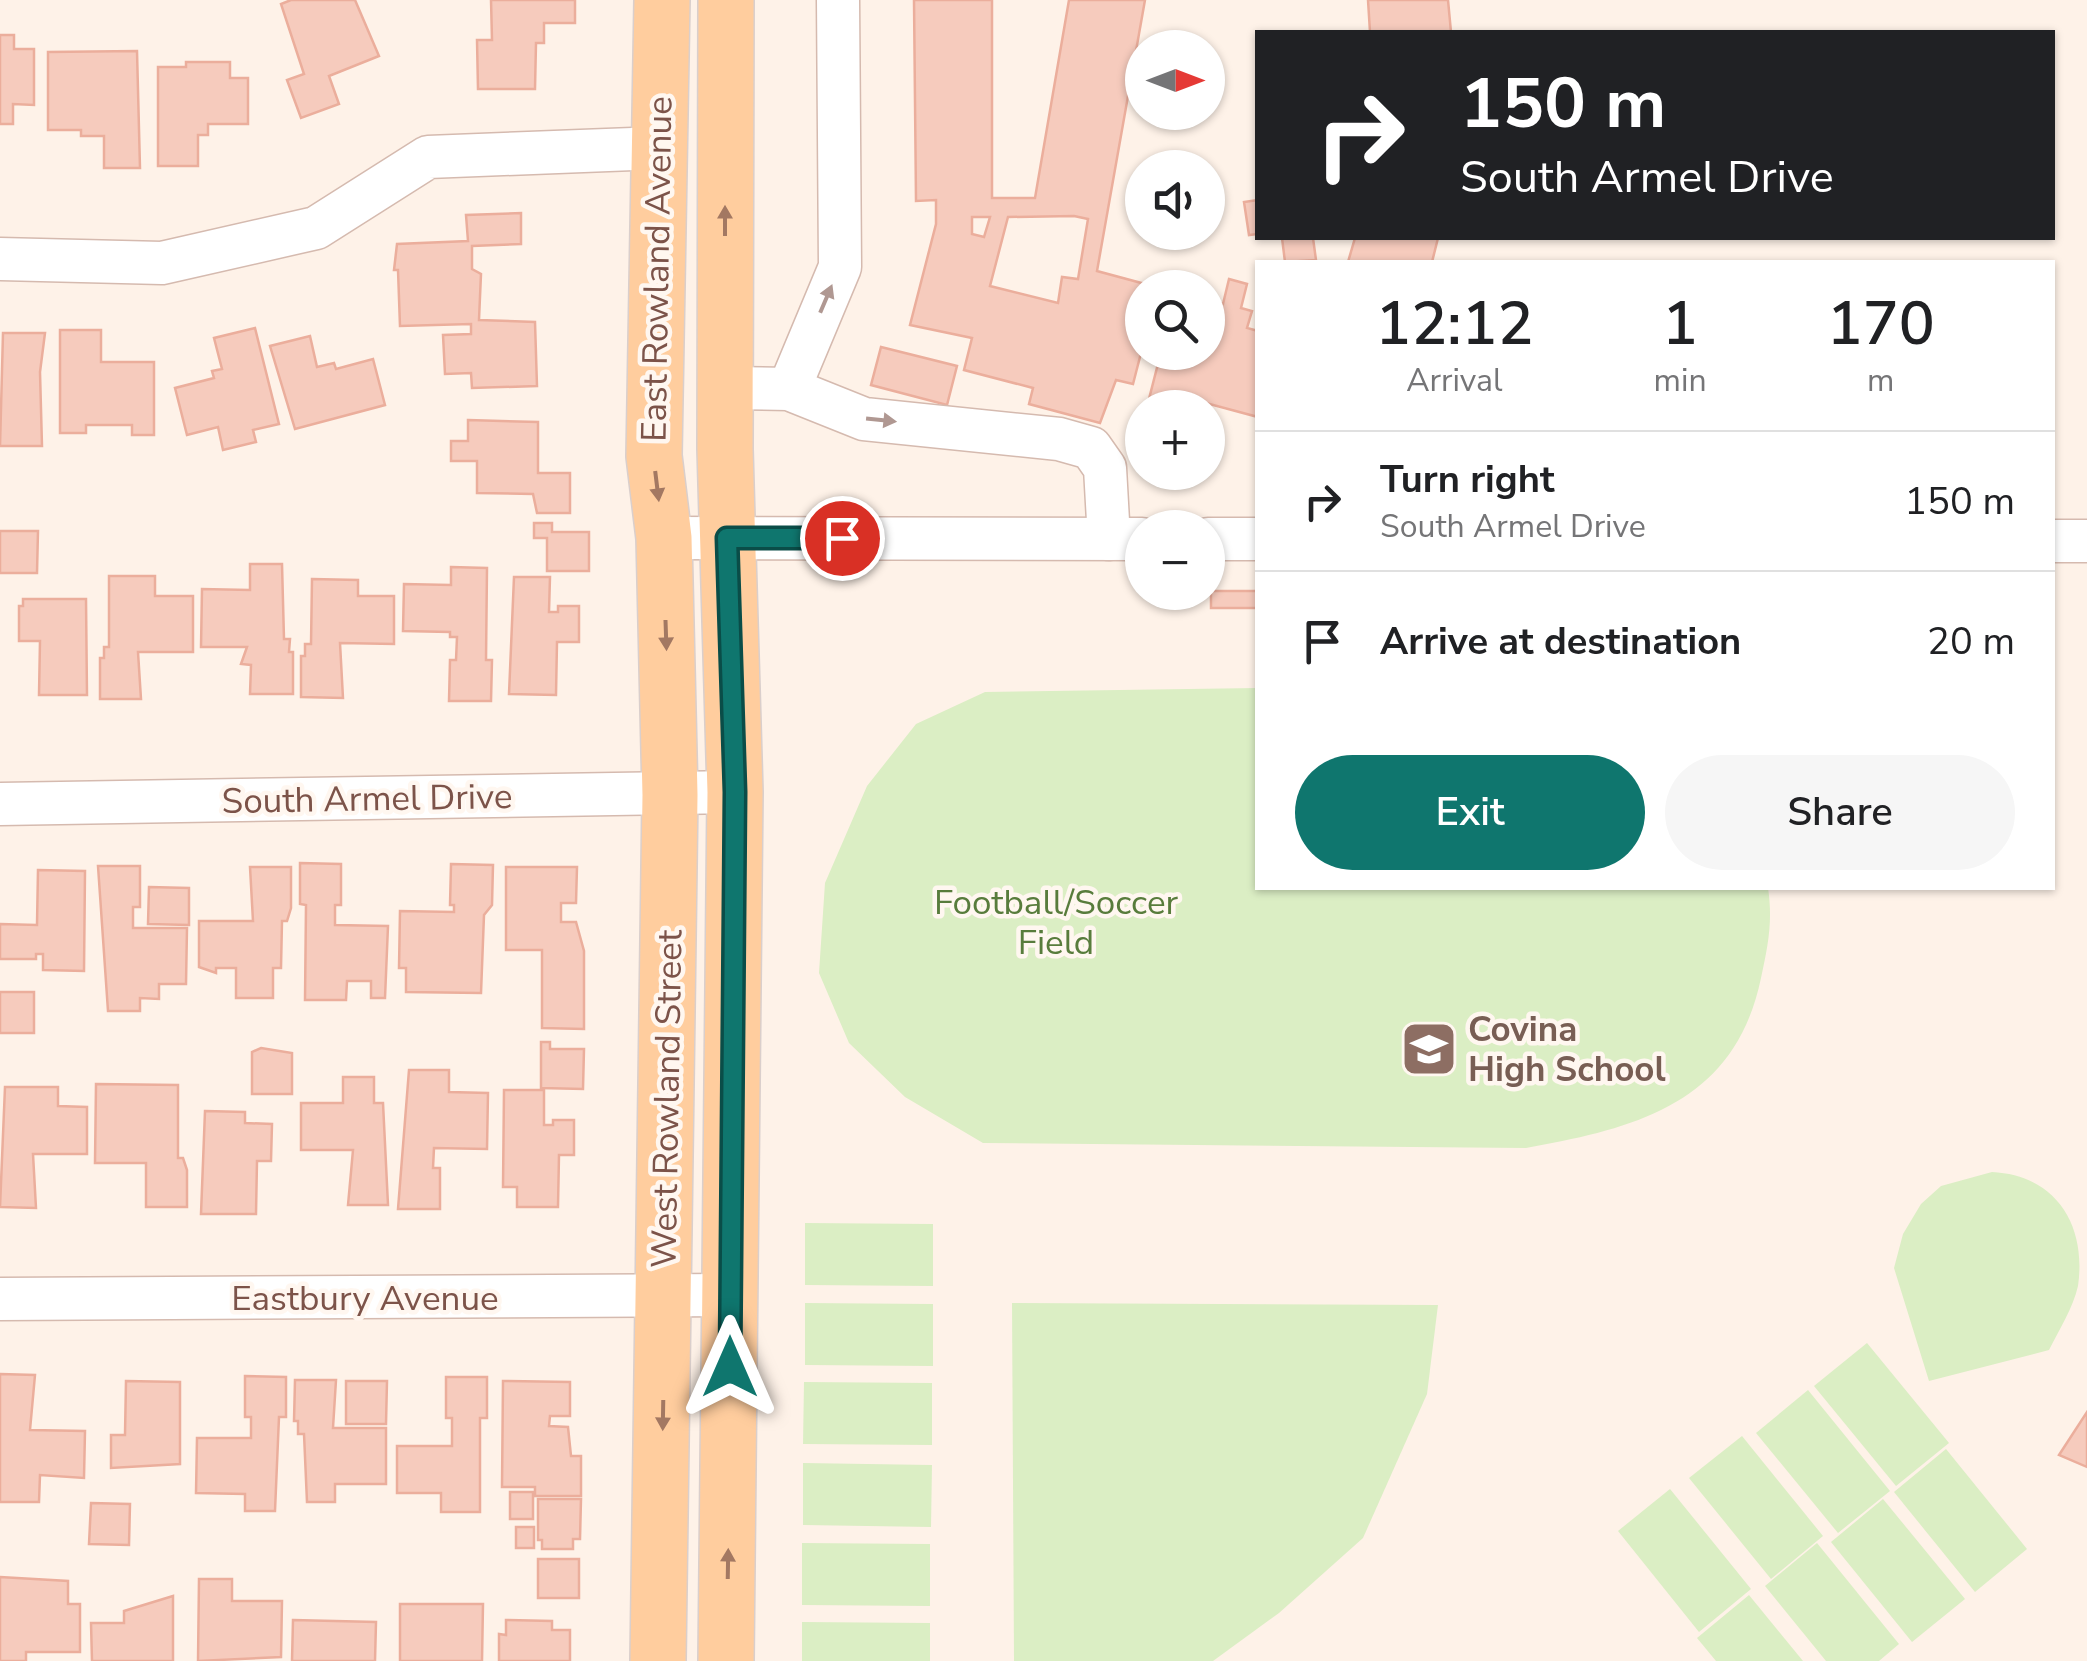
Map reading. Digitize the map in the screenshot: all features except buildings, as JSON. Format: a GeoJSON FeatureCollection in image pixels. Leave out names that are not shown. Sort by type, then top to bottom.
{"type":"FeatureCollection","features":[{"type":"Feature","properties":{"kind":"main road","name":"East Rowland Avenue"},"geometry":{"type":"LineString","coordinates":[[662,0],[654,456],[664,538]]}},
{"type":"Feature","properties":{"kind":"main road","name":"East Rowland Avenue"},"geometry":{"type":"LineString","coordinates":[[726,0],[727,538]]}},
{"type":"Feature","properties":{"kind":"main road","name":"West Rowland Street"},"geometry":{"type":"LineString","coordinates":[[658,1661],[670,795],[664,538]]}},
{"type":"Feature","properties":{"kind":"main road","name":"West Rowland Street"},"geometry":{"type":"LineString","coordinates":[[726,1661],[735,792],[727,538]]}},
{"type":"Feature","properties":{"kind":"street"},"geometry":{"type":"LineString","coordinates":[[789,390],[840,267],[838,0]]}},
{"type":"Feature","properties":{"kind":"street"},"geometry":{"type":"LineString","coordinates":[[0,259],[162,262],[316,228],[428,158],[659,148]]}},
{"type":"Feature","properties":{"kind":"street"},"geometry":{"type":"LineString","coordinates":[[725,388],[789,390],[864,419],[1059,439],[1091,448],[1105,468],[1125,536]]}},
{"type":"Feature","properties":{"kind":"street"},"geometry":{"type":"LineString","coordinates":[[664,538],[1125,539]]}},
{"type":"Feature","properties":{"kind":"street"},"geometry":{"type":"LineString","coordinates":[[1225,539],[1255,540]]}},
{"type":"Feature","properties":{"kind":"street"},"geometry":{"type":"LineString","coordinates":[[2055,541],[2087,541]]}},
{"type":"Feature","properties":{"kind":"street","name":"South Armel Drive"},"geometry":{"type":"LineString","coordinates":[[0,804],[735,792]]}},
{"type":"Feature","properties":{"kind":"street","name":"Eastbury Avenue"},"geometry":{"type":"LineString","coordinates":[[0,1300],[730,1295]]}},
{"type":"Feature","properties":{"kind":"green space","name":"Football/Soccer Field"},"geometry":{"type":"Polygon","coordinates":[[[1255,688],[1255,890],[1768,890],[1769,933],[1748,1020],[1729,1054],[1704,1081],[1675,1102],[1606,1131],[1526,1148],[983,1143],[905,1097],[849,1043],[819,973],[825,883],[867,786],[916,724],[985,692],[1255,688]]]}},
{"type":"Feature","properties":{"kind":"green space"},"geometry":{"type":"Polygon","coordinates":[[[1992,1172],[2033,1182],[2062,1206],[2077,1242],[2076,1294],[2049,1350],[1929,1381],[1894,1268],[1903,1234],[1921,1204],[1941,1186],[1992,1172]]]}},
{"type":"Feature","properties":{"kind":"green space"},"geometry":{"type":"Polygon","coordinates":[[[805,1223],[933,1224],[933,1286],[805,1285],[805,1223]]]}},
{"type":"Feature","properties":{"kind":"green space"},"geometry":{"type":"Polygon","coordinates":[[[805,1303],[933,1304],[933,1366],[805,1365],[805,1303]]]}},
{"type":"Feature","properties":{"kind":"green space"},"geometry":{"type":"Polygon","coordinates":[[[1012,1303],[1438,1305],[1427,1394],[1363,1538],[1279,1613],[1213,1661],[1014,1661],[1012,1303]]]}},
{"type":"Feature","properties":{"kind":"green space"},"geometry":{"type":"Polygon","coordinates":[[[1867,1343],[1949,1443],[1896,1486],[1814,1386],[1867,1343]]]}},
{"type":"Feature","properties":{"kind":"green space"},"geometry":{"type":"Polygon","coordinates":[[[804,1382],[932,1383],[932,1445],[803,1444],[804,1382]]]}},
{"type":"Feature","properties":{"kind":"green space"},"geometry":{"type":"Polygon","coordinates":[[[1808,1390],[1890,1491],[1838,1533],[1756,1433],[1808,1390]]]}},
{"type":"Feature","properties":{"kind":"green space"},"geometry":{"type":"Polygon","coordinates":[[[1742,1436],[1823,1536],[1771,1579],[1689,1478],[1742,1436]]]}},
{"type":"Feature","properties":{"kind":"green space"},"geometry":{"type":"Polygon","coordinates":[[[1946,1449],[2027,1549],[1975,1592],[1894,1492],[1946,1449]]]}},
{"type":"Feature","properties":{"kind":"green space"},"geometry":{"type":"Polygon","coordinates":[[[803,1463],[932,1465],[931,1527],[803,1525],[803,1463]]]}},
{"type":"Feature","properties":{"kind":"green space"},"geometry":{"type":"Polygon","coordinates":[[[1670,1489],[1751,1589],[1699,1632],[1618,1531],[1670,1489]]]}},
{"type":"Feature","properties":{"kind":"green space"},"geometry":{"type":"Polygon","coordinates":[[[1883,1499],[1965,1599],[1912,1642],[1831,1542],[1883,1499]]]}},
{"type":"Feature","properties":{"kind":"green space"},"geometry":{"type":"Polygon","coordinates":[[[802,1543],[930,1544],[930,1606],[802,1605],[802,1543]]]}},
{"type":"Feature","properties":{"kind":"green space"},"geometry":{"type":"Polygon","coordinates":[[[1817,1543],[1899,1644],[1879,1661],[1826,1661],[1765,1586],[1817,1543]]]}},
{"type":"Feature","properties":{"kind":"green space"},"geometry":{"type":"Polygon","coordinates":[[[1749,1595],[1803,1661],[1716,1661],[1697,1638],[1749,1595]]]}},
{"type":"Feature","properties":{"kind":"green space"},"geometry":{"type":"Polygon","coordinates":[[[802,1622],[930,1623],[930,1661],[802,1661],[802,1622]]]}},
{"type":"Feature","properties":{"kind":"place","name":"Covina High School"},"geometry":{"type":"Point","coordinates":[1429,1049]}},
{"type":"Feature","properties":{"kind":"route"},"geometry":{"type":"LineString","coordinates":[[730,1367],[735,792],[727,538],[842,538]]}}]}
